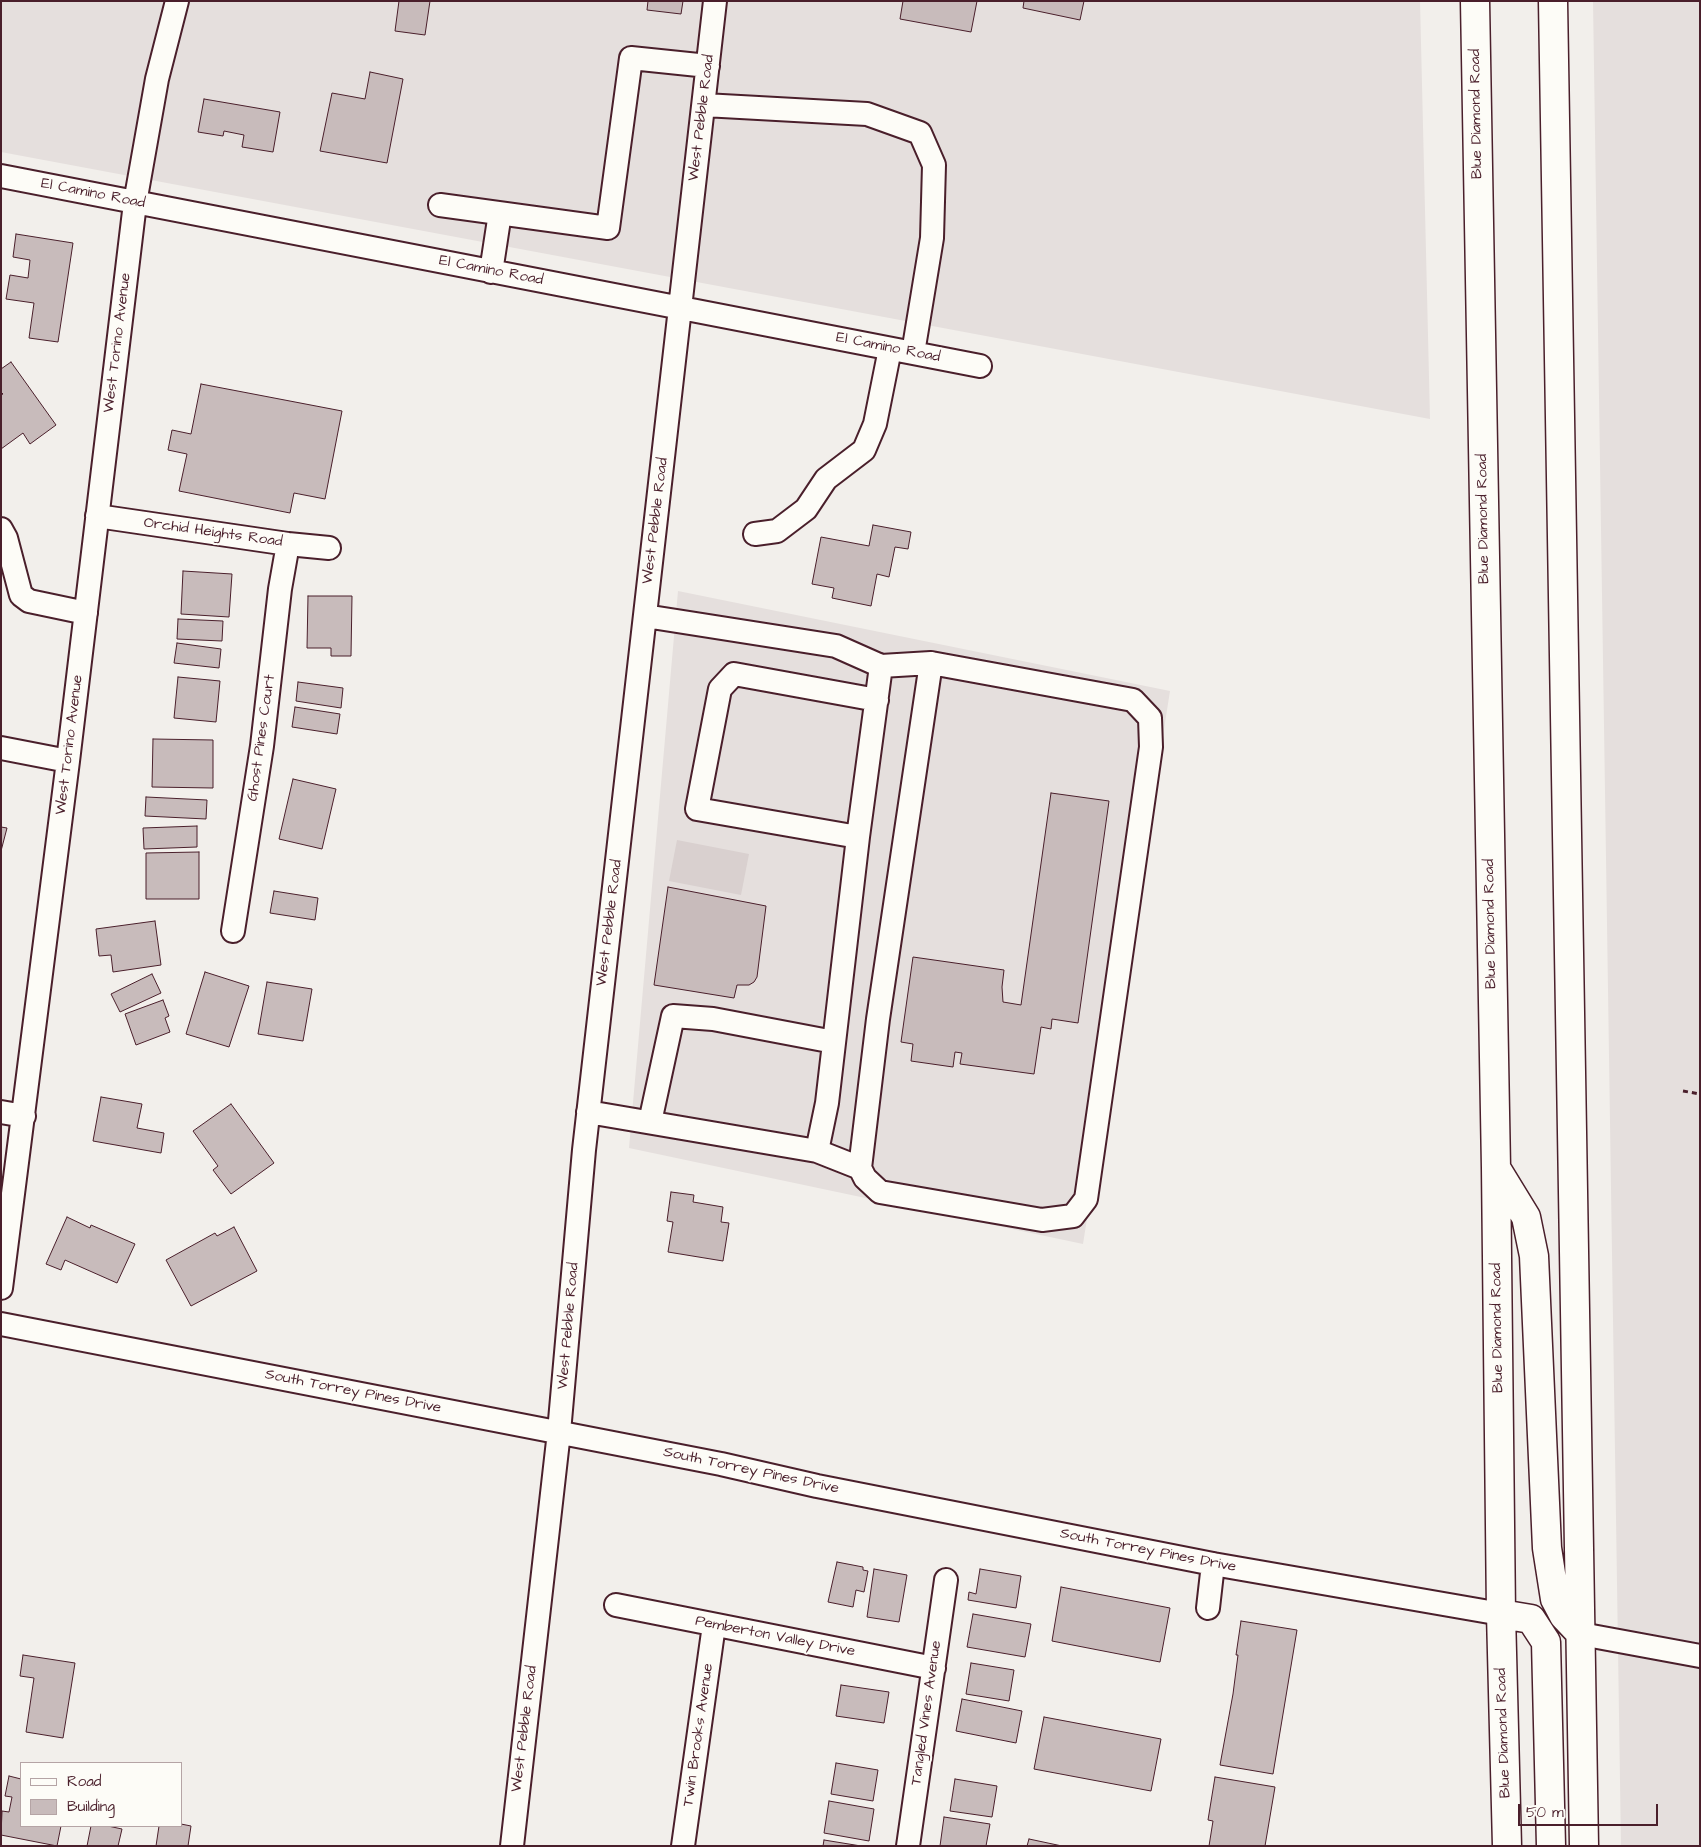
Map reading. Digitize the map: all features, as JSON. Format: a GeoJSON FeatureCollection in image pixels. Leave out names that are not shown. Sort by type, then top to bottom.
{"type":"FeatureCollection","features":[{"type":"Feature","properties":{"kind":"highway","name":"Blue Diamond Road"},"geometry":{"type":"LineString","coordinates":[[1475,1],[1496,1168],[1501,1614],[1507,1846]]}},
{"type":"Feature","properties":{"kind":"highway"},"geometry":{"type":"LineString","coordinates":[[1553,1],[1584,1846]]}},
{"type":"Feature","properties":{"kind":"highway"},"geometry":{"type":"LineString","coordinates":[[1496,1168],[1526,1217],[1534,1256],[1547,1548],[1555,1599],[1564,1616],[1581,1634]]}},
{"type":"Feature","properties":{"kind":"highway"},"geometry":{"type":"LineString","coordinates":[[1501,1614],[1531,1619],[1546,1642],[1551,1846]]}},
{"type":"Feature","properties":{"kind":"street","name":"West Torino Avenue"},"geometry":{"type":"LineString","coordinates":[[1,1288],[68,762],[135,202],[157,79],[177,1]]}},
{"type":"Feature","properties":{"kind":"street","name":"West Pebble Road"},"geometry":{"type":"LineString","coordinates":[[512,1846],[559,1432],[588,1112],[715,1]]}},
{"type":"Feature","properties":{"kind":"street"},"geometry":{"type":"LineString","coordinates":[[440,204],[608,228],[631,58],[708,66]]}},
{"type":"Feature","properties":{"kind":"street"},"geometry":{"type":"LineString","coordinates":[[704,104],[867,114],[920,134],[934,164],[932,238],[913,353]]}},
{"type":"Feature","properties":{"kind":"street","name":"El Camino Road"},"geometry":{"type":"LineString","coordinates":[[1,176],[980,366]]}},
{"type":"Feature","properties":{"kind":"street"},"geometry":{"type":"LineString","coordinates":[[492,272],[500,213]]}},
{"type":"Feature","properties":{"kind":"street"},"geometry":{"type":"LineString","coordinates":[[755,534],[777,531],[806,509],[826,479],[864,450],[875,424],[890,348]]}},
{"type":"Feature","properties":{"kind":"street","name":"Orchid Heights Road"},"geometry":{"type":"LineString","coordinates":[[97,516],[288,544],[329,548]]}},
{"type":"Feature","properties":{"kind":"street"},"geometry":{"type":"LineString","coordinates":[[1,529],[6,538],[21,594],[29,601],[86,613]]}},
{"type":"Feature","properties":{"kind":"street","name":"Ghost Pines Court"},"geometry":{"type":"LineString","coordinates":[[233,931],[262,746],[280,590],[288,544]]}},
{"type":"Feature","properties":{"kind":"street"},"geometry":{"type":"LineString","coordinates":[[645,616],[836,646],[881,666],[931,663],[1133,700],[1150,718],[1151,747],[1086,1198],[1073,1216],[1042,1220],[880,1192],[865,1178],[860,1168],[878,1019],[931,663]]}},
{"type":"Feature","properties":{"kind":"street"},"geometry":{"type":"LineString","coordinates":[[818,1151],[827,1103],[858,837],[881,666]]}},
{"type":"Feature","properties":{"kind":"street"},"geometry":{"type":"LineString","coordinates":[[858,837],[697,809],[720,689],[734,674],[877,700]]}},
{"type":"Feature","properties":{"kind":"street"},"geometry":{"type":"LineString","coordinates":[[1,748],[68,762]]}},
{"type":"Feature","properties":{"kind":"street"},"geometry":{"type":"LineString","coordinates":[[650,1122],[673,1016],[713,1020],[834,1042]]}},
{"type":"Feature","properties":{"kind":"street"},"geometry":{"type":"LineString","coordinates":[[1,1112],[24,1116]]}},
{"type":"Feature","properties":{"kind":"street"},"geometry":{"type":"LineString","coordinates":[[588,1112],[818,1151],[860,1168]]}},
{"type":"Feature","properties":{"kind":"street","name":"South Torrey Pines Drive"},"geometry":{"type":"LineString","coordinates":[[1,1324],[721,1464],[836,1490],[1213,1564],[1501,1614]]}},
{"type":"Feature","properties":{"kind":"street"},"geometry":{"type":"LineString","coordinates":[[1208,1608],[1213,1564]]}},
{"type":"Feature","properties":{"kind":"street","name":"Tangled Vines Avenue"},"geometry":{"type":"LineString","coordinates":[[908,1846],[946,1580]]}},
{"type":"Feature","properties":{"kind":"street","name":"Pemberton Valley Drive"},"geometry":{"type":"LineString","coordinates":[[616,1605],[934,1668]]}},
{"type":"Feature","properties":{"kind":"street","name":"Twin Brooks Avenue"},"geometry":{"type":"LineString","coordinates":[[683,1846],[714,1625]]}},
{"type":"Feature","properties":{"kind":"street"},"geometry":{"type":"LineString","coordinates":[[1581,1634],[1700,1656]]}},
{"type":"Feature","properties":{"kind":"path"},"geometry":{"type":"LineString","coordinates":[[1682,1091],[1700,1094]]}},
{"type":"Feature","properties":{"kind":"shaded area"},"geometry":{"type":"Polygon","coordinates":[[[1,1],[1420,1],[1430,419],[1,152],[1,1]]]}},
{"type":"Feature","properties":{"kind":"shaded area"},"geometry":{"type":"Polygon","coordinates":[[[1593,1],[1700,1],[1700,1846],[1621,1846],[1593,1]]]}},
{"type":"Feature","properties":{"kind":"shaded area"},"geometry":{"type":"Polygon","coordinates":[[[678,591],[1170,691],[1083,1244],[629,1148],[678,591]]]}},
{"type":"Feature","properties":{"kind":"shaded area"},"geometry":{"type":"Polygon","coordinates":[[[677,840],[749,854],[741,895],[669,881],[677,840]]]}},
{"type":"Feature","properties":{"kind":"building"},"geometry":{"type":"Polygon","coordinates":[[[399,1],[430,1],[425,35],[395,31],[399,1]]]}},
{"type":"Feature","properties":{"kind":"building"},"geometry":{"type":"Polygon","coordinates":[[[648,1],[683,1],[681,14],[647,10],[648,1]]]}},
{"type":"Feature","properties":{"kind":"building"},"geometry":{"type":"Polygon","coordinates":[[[903,1],[977,1],[971,32],[900,19],[903,1]]]}},
{"type":"Feature","properties":{"kind":"building"},"geometry":{"type":"Polygon","coordinates":[[[1024,1],[1084,1],[1080,20],[1023,8],[1024,1]]]}},
{"type":"Feature","properties":{"kind":"building"},"geometry":{"type":"Polygon","coordinates":[[[370,72],[403,79],[387,163],[320,151],[332,93],[365,99],[370,72]]]}},
{"type":"Feature","properties":{"kind":"building"},"geometry":{"type":"Polygon","coordinates":[[[204,99],[280,112],[273,152],[242,147],[244,135],[224,131],[223,136],[198,132],[204,99]]]}},
{"type":"Feature","properties":{"kind":"building"},"geometry":{"type":"Polygon","coordinates":[[[16,234],[73,243],[58,342],[29,338],[34,303],[6,299],[10,275],[28,278],[30,260],[13,257],[16,234]]]}},
{"type":"Feature","properties":{"kind":"building"},"geometry":{"type":"Polygon","coordinates":[[[11,362],[56,425],[30,444],[23,433],[1,449],[1,395],[3,394],[1,392],[1,369],[11,362]]]}},
{"type":"Feature","properties":{"kind":"building"},"geometry":{"type":"Polygon","coordinates":[[[201,384],[342,411],[325,499],[294,493],[290,513],[179,491],[187,454],[168,450],[172,430],[191,434],[201,384]]]}},
{"type":"Feature","properties":{"kind":"building"},"geometry":{"type":"Polygon","coordinates":[[[873,525],[911,532],[908,549],[895,547],[889,577],[877,574],[871,606],[832,598],[834,588],[812,584],[821,537],[869,546],[873,525]]]}},
{"type":"Feature","properties":{"kind":"building"},"geometry":{"type":"Polygon","coordinates":[[[183,571],[232,574],[229,617],[181,614],[183,571]]]}},
{"type":"Feature","properties":{"kind":"building"},"geometry":{"type":"Polygon","coordinates":[[[308,596],[352,596],[351,656],[331,656],[331,648],[307,648],[308,596]]]}},
{"type":"Feature","properties":{"kind":"building"},"geometry":{"type":"Polygon","coordinates":[[[178,619],[223,621],[222,641],[177,639],[178,619]]]}},
{"type":"Feature","properties":{"kind":"building"},"geometry":{"type":"Polygon","coordinates":[[[177,643],[221,649],[219,668],[174,663],[177,643]]]}},
{"type":"Feature","properties":{"kind":"building"},"geometry":{"type":"Polygon","coordinates":[[[178,677],[220,681],[216,722],[174,718],[178,677]]]}},
{"type":"Feature","properties":{"kind":"building"},"geometry":{"type":"Polygon","coordinates":[[[298,682],[343,688],[341,708],[296,701],[298,682]]]}},
{"type":"Feature","properties":{"kind":"building"},"geometry":{"type":"Polygon","coordinates":[[[295,707],[340,714],[337,734],[292,727],[295,707]]]}},
{"type":"Feature","properties":{"kind":"building"},"geometry":{"type":"Polygon","coordinates":[[[153,739],[213,740],[213,788],[152,787],[153,739]]]}},
{"type":"Feature","properties":{"kind":"building"},"geometry":{"type":"Polygon","coordinates":[[[293,779],[336,789],[322,849],[279,839],[293,779]]]}},
{"type":"Feature","properties":{"kind":"building"},"geometry":{"type":"Polygon","coordinates":[[[1051,793],[1109,801],[1078,1023],[1052,1019],[1051,1029],[1041,1027],[1034,1074],[960,1064],[962,1053],[955,1052],[953,1067],[911,1061],[913,1044],[901,1042],[913,957],[1004,970],[1003,1002],[1021,1005],[1051,793]]]}},
{"type":"Feature","properties":{"kind":"building"},"geometry":{"type":"Polygon","coordinates":[[[146,797],[207,800],[206,819],[145,816],[146,797]]]}},
{"type":"Feature","properties":{"kind":"building"},"geometry":{"type":"Polygon","coordinates":[[[197,826],[197,847],[144,849],[143,828],[197,826]]]}},
{"type":"Feature","properties":{"kind":"building"},"geometry":{"type":"Polygon","coordinates":[[[1,827],[7,828],[1,851],[1,827]]]}},
{"type":"Feature","properties":{"kind":"building"},"geometry":{"type":"Polygon","coordinates":[[[199,852],[199,899],[146,899],[146,853],[199,852]]]}},
{"type":"Feature","properties":{"kind":"building"},"geometry":{"type":"Polygon","coordinates":[[[668,887],[766,906],[757,977],[749,985],[737,985],[734,998],[654,985],[668,887]]]}},
{"type":"Feature","properties":{"kind":"building"},"geometry":{"type":"Polygon","coordinates":[[[274,891],[318,898],[315,920],[270,913],[274,891]]]}},
{"type":"Feature","properties":{"kind":"building"},"geometry":{"type":"Polygon","coordinates":[[[155,921],[161,965],[113,972],[111,955],[99,956],[96,929],[155,921]]]}},
{"type":"Feature","properties":{"kind":"building"},"geometry":{"type":"Polygon","coordinates":[[[205,972],[249,986],[229,1047],[186,1034],[205,972]]]}},
{"type":"Feature","properties":{"kind":"building"},"geometry":{"type":"Polygon","coordinates":[[[152,974],[161,993],[120,1012],[111,994],[152,974]]]}},
{"type":"Feature","properties":{"kind":"building"},"geometry":{"type":"Polygon","coordinates":[[[267,982],[312,989],[303,1041],[258,1034],[267,982]]]}},
{"type":"Feature","properties":{"kind":"building"},"geometry":{"type":"Polygon","coordinates":[[[163,1000],[169,1016],[165,1018],[170,1032],[136,1045],[125,1014],[163,1000]]]}},
{"type":"Feature","properties":{"kind":"building"},"geometry":{"type":"Polygon","coordinates":[[[101,1097],[142,1104],[137,1128],[164,1133],[161,1153],[93,1141],[101,1097]]]}},
{"type":"Feature","properties":{"kind":"building"},"geometry":{"type":"Polygon","coordinates":[[[231,1104],[274,1163],[231,1194],[213,1170],[218,1166],[193,1131],[231,1104]]]}},
{"type":"Feature","properties":{"kind":"building"},"geometry":{"type":"Polygon","coordinates":[[[671,1192],[694,1195],[693,1202],[723,1207],[721,1222],[729,1223],[723,1261],[668,1252],[673,1222],[667,1221],[671,1192]]]}},
{"type":"Feature","properties":{"kind":"building"},"geometry":{"type":"Polygon","coordinates":[[[67,1217],[90,1228],[91,1225],[135,1244],[117,1283],[65,1260],[61,1270],[46,1264],[67,1217]]]}},
{"type":"Feature","properties":{"kind":"building"},"geometry":{"type":"Polygon","coordinates":[[[234,1227],[257,1271],[191,1306],[166,1260],[215,1233],[217,1236],[234,1227]]]}},
{"type":"Feature","properties":{"kind":"building"},"geometry":{"type":"Polygon","coordinates":[[[837,1562],[863,1567],[863,1570],[868,1571],[864,1592],[856,1590],[853,1607],[828,1602],[837,1562]]]}},
{"type":"Feature","properties":{"kind":"building"},"geometry":{"type":"Polygon","coordinates":[[[874,1569],[907,1575],[899,1622],[867,1617],[874,1569]]]}},
{"type":"Feature","properties":{"kind":"building"},"geometry":{"type":"Polygon","coordinates":[[[980,1569],[1021,1576],[1016,1608],[968,1600],[969,1592],[976,1594],[980,1569]]]}},
{"type":"Feature","properties":{"kind":"building"},"geometry":{"type":"Polygon","coordinates":[[[1061,1587],[1170,1608],[1160,1662],[1052,1641],[1061,1587]]]}},
{"type":"Feature","properties":{"kind":"building"},"geometry":{"type":"Polygon","coordinates":[[[973,1614],[1031,1624],[1025,1657],[967,1647],[973,1614]]]}},
{"type":"Feature","properties":{"kind":"building"},"geometry":{"type":"Polygon","coordinates":[[[1241,1621],[1297,1630],[1273,1774],[1220,1765],[1233,1694],[1241,1621]]]}},
{"type":"Feature","properties":{"kind":"building"},"geometry":{"type":"Polygon","coordinates":[[[23,1655],[75,1663],[63,1738],[26,1732],[34,1678],[20,1676],[23,1655]]]}},
{"type":"Feature","properties":{"kind":"building"},"geometry":{"type":"Polygon","coordinates":[[[971,1663],[1014,1670],[1009,1701],[966,1694],[971,1663]]]}},
{"type":"Feature","properties":{"kind":"building"},"geometry":{"type":"Polygon","coordinates":[[[841,1685],[889,1692],[884,1723],[836,1716],[841,1685]]]}},
{"type":"Feature","properties":{"kind":"building"},"geometry":{"type":"Polygon","coordinates":[[[962,1699],[1022,1711],[1016,1743],[956,1731],[962,1699]]]}},
{"type":"Feature","properties":{"kind":"building"},"geometry":{"type":"Polygon","coordinates":[[[1044,1717],[1161,1739],[1151,1791],[1034,1769],[1044,1717]]]}},
{"type":"Feature","properties":{"kind":"building"},"geometry":{"type":"Polygon","coordinates":[[[836,1763],[878,1770],[873,1801],[831,1794],[836,1763]]]}},
{"type":"Feature","properties":{"kind":"building"},"geometry":{"type":"Polygon","coordinates":[[[9,1776],[20,1779],[20,1827],[61,1827],[57,1846],[1,1835],[2,1811],[9,1812],[12,1797],[5,1796],[9,1776]]]}},
{"type":"Feature","properties":{"kind":"building"},"geometry":{"type":"Polygon","coordinates":[[[1215,1777],[1275,1787],[1265,1846],[1209,1846],[1213,1821],[1208,1820],[1215,1777]]]}},
{"type":"Feature","properties":{"kind":"building"},"geometry":{"type":"Polygon","coordinates":[[[955,1779],[997,1786],[992,1817],[950,1811],[955,1779]]]}},
{"type":"Feature","properties":{"kind":"building"},"geometry":{"type":"Polygon","coordinates":[[[829,1801],[874,1809],[869,1841],[824,1833],[829,1801]]]}},
{"type":"Feature","properties":{"kind":"building"},"geometry":{"type":"Polygon","coordinates":[[[944,1817],[990,1824],[986,1846],[940,1846],[944,1817]]]}},
{"type":"Feature","properties":{"kind":"building"},"geometry":{"type":"Polygon","coordinates":[[[182,1824],[191,1826],[188,1846],[156,1846],[159,1827],[182,1827],[182,1824]]]}},
{"type":"Feature","properties":{"kind":"building"},"geometry":{"type":"Polygon","coordinates":[[[91,1827],[122,1829],[118,1846],[87,1846],[91,1827]]]}},
{"type":"Feature","properties":{"kind":"building"},"geometry":{"type":"Polygon","coordinates":[[[1029,1839],[1062,1846],[1027,1846],[1029,1839]]]}},
{"type":"Feature","properties":{"kind":"building"},"geometry":{"type":"Polygon","coordinates":[[[824,1840],[861,1846],[823,1846],[824,1840]]]}}]}
